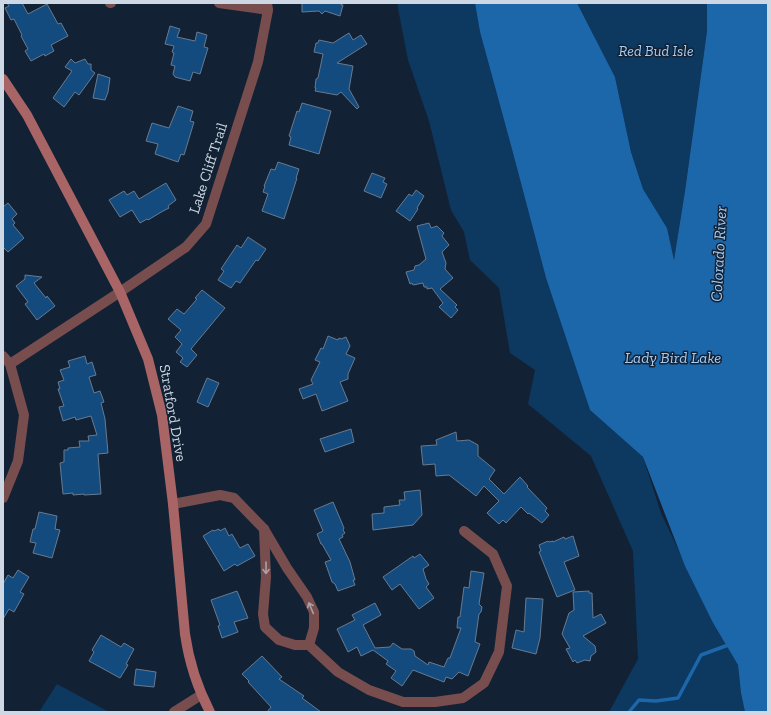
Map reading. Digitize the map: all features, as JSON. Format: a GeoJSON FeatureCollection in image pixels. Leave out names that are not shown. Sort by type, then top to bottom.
{"type":"FeatureCollection","features":[{"type":"Feature","properties":{"kind":"street"},"geometry":{"type":"LineString","coordinates":[[219,3],[268,6]]}},
{"type":"Feature","properties":{"kind":"street","name":"Lake Cliff Trail"},"geometry":{"type":"LineString","coordinates":[[6,360],[120,292],[186,247],[206,224],[258,62],[268,6]]}},
{"type":"Feature","properties":{"kind":"street","name":"Stratford Drive"},"geometry":{"type":"LineString","coordinates":[[3,79],[27,115],[120,292],[148,359],[162,415],[173,504],[185,634],[192,668],[201,695],[210,712]]}},
{"type":"Feature","properties":{"kind":"street"},"geometry":{"type":"LineString","coordinates":[[3,498],[18,461],[24,415],[6,360]]}},
{"type":"Feature","properties":{"kind":"street"},"geometry":{"type":"LineString","coordinates":[[173,504],[220,495],[234,498],[264,529],[287,568],[307,597],[314,612],[314,628],[309,645]]}},
{"type":"Feature","properties":{"kind":"street"},"geometry":{"type":"LineString","coordinates":[[264,529],[266,577],[263,614],[265,627],[280,640],[295,645],[309,645],[338,672],[370,690],[403,702],[435,702],[463,698],[484,683],[499,652],[507,586],[493,554],[464,531]]}},
{"type":"Feature","properties":{"kind":"street"},"geometry":{"type":"LineString","coordinates":[[174,712],[201,695]]}},
{"type":"Feature","properties":{"kind":"green space"},"geometry":{"type":"Polygon","coordinates":[[[397,3],[475,3],[480,32],[546,278],[590,410],[643,457],[661,513],[713,623],[738,665],[745,712],[609,712],[638,659],[633,551],[591,456],[528,404],[535,370],[510,353],[499,288],[470,260],[464,232],[451,210],[429,121],[408,60],[397,3]]]}},
{"type":"Feature","properties":{"kind":"green space","name":"Red Bud Isle"},"geometry":{"type":"Polygon","coordinates":[[[577,3],[707,3],[707,31],[674,261],[667,228],[643,189],[631,152],[615,77],[577,3]]]}},
{"type":"Feature","properties":{"kind":"green space"},"geometry":{"type":"Polygon","coordinates":[[[57,684],[109,712],[39,712],[57,684]]]}},
{"type":"Feature","properties":{"kind":"water","name":"Lady Bird Lake"},"geometry":{"type":"Polygon","coordinates":[[[475,3],[577,3],[615,77],[631,152],[643,189],[667,228],[674,260],[707,31],[707,3],[768,3],[768,712],[745,712],[738,665],[713,623],[685,566],[643,457],[590,410],[546,278],[480,32],[475,3]]]}},
{"type":"Feature","properties":{"kind":"building"},"geometry":{"type":"Polygon","coordinates":[[[7,3],[22,3],[28,14],[47,4],[58,24],[61,23],[68,36],[51,45],[54,51],[45,56],[44,54],[31,61],[25,51],[28,49],[21,36],[22,35],[14,19],[11,20],[5,8],[9,6],[7,3]]]}},
{"type":"Feature","properties":{"kind":"building"},"geometry":{"type":"Polygon","coordinates":[[[302,3],[342,3],[341,5],[343,5],[340,16],[325,11],[322,14],[319,11],[302,12],[302,3]]]}},
{"type":"Feature","properties":{"kind":"building"},"geometry":{"type":"Polygon","coordinates":[[[170,26],[180,29],[177,37],[195,41],[197,32],[207,35],[204,47],[208,48],[200,74],[193,72],[190,81],[175,77],[173,74],[175,66],[171,65],[174,46],[165,44],[170,26]]]}},
{"type":"Feature","properties":{"kind":"building"},"geometry":{"type":"Polygon","coordinates":[[[349,33],[353,40],[361,35],[367,44],[337,63],[353,66],[349,89],[359,107],[357,109],[341,92],[337,95],[315,91],[316,79],[318,78],[323,54],[314,52],[316,43],[318,43],[319,40],[333,43],[349,33]]]}},
{"type":"Feature","properties":{"kind":"building"},"geometry":{"type":"Polygon","coordinates":[[[71,59],[75,63],[85,59],[88,64],[91,64],[91,70],[95,73],[79,95],[75,92],[64,107],[53,98],[72,71],[65,67],[71,59]]]}},
{"type":"Feature","properties":{"kind":"building"},"geometry":{"type":"Polygon","coordinates":[[[98,74],[110,78],[105,100],[93,98],[98,74]]]}},
{"type":"Feature","properties":{"kind":"building"},"geometry":{"type":"Polygon","coordinates":[[[302,103],[331,111],[319,154],[289,145],[291,137],[289,136],[297,111],[299,112],[302,103]]]}},
{"type":"Feature","properties":{"kind":"building"},"geometry":{"type":"Polygon","coordinates":[[[178,106],[193,111],[190,121],[194,122],[184,155],[181,154],[178,162],[155,154],[158,144],[146,141],[152,123],[169,128],[178,106]]]}},
{"type":"Feature","properties":{"kind":"building"},"geometry":{"type":"Polygon","coordinates":[[[278,162],[299,169],[284,219],[262,211],[268,194],[263,192],[264,186],[271,169],[275,170],[278,162]]]}},
{"type":"Feature","properties":{"kind":"building"},"geometry":{"type":"Polygon","coordinates":[[[372,173],[385,178],[383,182],[387,184],[381,198],[364,191],[372,173]]]}},
{"type":"Feature","properties":{"kind":"building"},"geometry":{"type":"Polygon","coordinates":[[[166,183],[176,200],[168,206],[169,208],[140,223],[132,210],[120,217],[109,200],[124,191],[127,195],[134,191],[139,199],[166,183]]]}},
{"type":"Feature","properties":{"kind":"building"},"geometry":{"type":"Polygon","coordinates":[[[416,190],[424,196],[410,221],[396,211],[409,194],[412,196],[416,190]]]}},
{"type":"Feature","properties":{"kind":"building"},"geometry":{"type":"Polygon","coordinates":[[[8,203],[17,214],[12,219],[15,223],[13,225],[24,238],[8,252],[3,247],[3,207],[8,203]]]}},
{"type":"Feature","properties":{"kind":"building"},"geometry":{"type":"Polygon","coordinates":[[[429,223],[431,228],[437,226],[444,233],[442,236],[449,245],[442,252],[446,263],[445,269],[453,278],[440,289],[457,305],[455,307],[458,310],[451,318],[439,307],[443,303],[432,288],[427,289],[427,287],[424,287],[423,283],[413,285],[412,283],[410,284],[406,272],[414,270],[415,266],[419,265],[426,259],[417,226],[429,223]]]}},
{"type":"Feature","properties":{"kind":"building"},"geometry":{"type":"Polygon","coordinates":[[[248,237],[266,249],[258,261],[256,260],[240,283],[236,281],[231,288],[218,280],[224,271],[221,269],[237,245],[241,248],[248,237]]]}},
{"type":"Feature","properties":{"kind":"building"},"geometry":{"type":"Polygon","coordinates":[[[25,275],[42,277],[34,283],[46,298],[47,296],[55,306],[37,320],[25,304],[28,302],[16,286],[25,279],[25,275]]]}},
{"type":"Feature","properties":{"kind":"building"},"geometry":{"type":"Polygon","coordinates":[[[202,290],[225,308],[191,349],[197,355],[187,367],[180,362],[183,358],[176,352],[182,344],[175,337],[181,330],[168,319],[177,309],[184,314],[197,299],[195,298],[202,290]]]}},
{"type":"Feature","properties":{"kind":"building"},"geometry":{"type":"Polygon","coordinates":[[[328,336],[338,340],[339,338],[341,339],[346,337],[350,346],[346,354],[355,358],[348,374],[348,379],[340,382],[348,401],[322,411],[316,394],[303,399],[299,389],[313,384],[311,380],[320,362],[315,360],[321,348],[323,349],[328,336]]]}},
{"type":"Feature","properties":{"kind":"building"},"geometry":{"type":"Polygon","coordinates":[[[85,356],[87,364],[92,362],[96,375],[89,377],[94,393],[100,391],[104,402],[101,403],[105,419],[108,453],[98,454],[101,494],[63,494],[60,463],[64,462],[64,450],[68,450],[68,448],[80,447],[79,441],[89,441],[88,436],[97,435],[91,416],[76,420],[75,417],[63,421],[59,407],[64,406],[58,389],[60,389],[58,382],[64,380],[60,370],[70,367],[68,361],[85,356]]]}},
{"type":"Feature","properties":{"kind":"building"},"geometry":{"type":"Polygon","coordinates":[[[207,378],[219,383],[208,407],[197,402],[207,378]]]}},
{"type":"Feature","properties":{"kind":"building"},"geometry":{"type":"Polygon","coordinates":[[[351,429],[354,442],[325,452],[320,439],[351,429]]]}},
{"type":"Feature","properties":{"kind":"building"},"geometry":{"type":"Polygon","coordinates":[[[456,432],[457,441],[469,440],[478,445],[478,456],[495,470],[489,479],[504,494],[520,477],[528,486],[527,487],[547,508],[545,511],[549,515],[542,523],[529,513],[528,514],[521,507],[506,523],[503,520],[499,524],[487,513],[499,501],[484,486],[476,496],[449,475],[436,476],[435,464],[423,465],[421,446],[437,445],[436,440],[456,432]]]}},
{"type":"Feature","properties":{"kind":"building"},"geometry":{"type":"Polygon","coordinates":[[[420,490],[422,515],[413,525],[373,530],[372,514],[384,513],[384,507],[400,505],[399,500],[405,500],[404,492],[420,490]]]}},
{"type":"Feature","properties":{"kind":"building"},"geometry":{"type":"Polygon","coordinates":[[[333,502],[345,533],[342,535],[343,537],[339,539],[350,562],[355,580],[353,580],[355,585],[338,591],[335,584],[332,582],[325,562],[331,560],[321,544],[317,534],[323,531],[314,510],[333,502]]]}},
{"type":"Feature","properties":{"kind":"building"},"geometry":{"type":"Polygon","coordinates":[[[39,512],[57,516],[55,529],[60,530],[52,558],[33,553],[36,543],[30,542],[39,512]]]}},
{"type":"Feature","properties":{"kind":"building"},"geometry":{"type":"Polygon","coordinates":[[[225,528],[229,536],[232,534],[240,548],[248,544],[255,556],[237,566],[235,564],[224,571],[203,536],[213,530],[219,529],[220,531],[225,528]]]}},
{"type":"Feature","properties":{"kind":"building"},"geometry":{"type":"Polygon","coordinates":[[[573,536],[579,556],[564,562],[575,590],[557,597],[539,552],[541,551],[539,545],[548,541],[553,542],[564,537],[565,539],[573,536]]]}},
{"type":"Feature","properties":{"kind":"building"},"geometry":{"type":"Polygon","coordinates":[[[420,554],[429,565],[423,569],[429,584],[426,587],[434,598],[419,609],[400,584],[392,590],[383,577],[413,556],[414,558],[420,554]]]}},
{"type":"Feature","properties":{"kind":"building"},"geometry":{"type":"Polygon","coordinates":[[[18,570],[29,577],[20,592],[24,594],[14,612],[9,609],[3,619],[3,584],[8,575],[13,578],[18,570]]]}},
{"type":"Feature","properties":{"kind":"building"},"geometry":{"type":"Polygon","coordinates":[[[471,571],[484,573],[479,604],[482,607],[479,614],[475,642],[480,644],[468,676],[459,672],[452,679],[446,677],[444,682],[413,670],[402,686],[391,678],[396,671],[386,664],[388,661],[373,650],[361,656],[357,647],[348,652],[337,629],[355,620],[352,615],[375,603],[381,615],[363,625],[375,648],[390,647],[393,643],[402,649],[411,649],[414,651],[415,656],[428,665],[429,662],[444,667],[448,658],[450,658],[461,628],[457,628],[458,617],[460,617],[464,587],[469,588],[471,571]]]}},
{"type":"Feature","properties":{"kind":"building"},"geometry":{"type":"Polygon","coordinates":[[[237,591],[248,618],[234,622],[238,632],[222,638],[218,626],[220,625],[211,600],[237,591]]]}},
{"type":"Feature","properties":{"kind":"building"},"geometry":{"type":"Polygon","coordinates":[[[589,591],[589,593],[592,593],[593,618],[601,614],[606,623],[583,636],[595,646],[596,652],[591,656],[590,661],[585,660],[577,663],[575,660],[573,662],[566,649],[570,648],[562,634],[569,613],[574,610],[573,592],[589,591]]]}},
{"type":"Feature","properties":{"kind":"building"},"geometry":{"type":"Polygon","coordinates":[[[526,598],[543,599],[540,638],[536,654],[512,648],[516,630],[524,632],[526,598]]]}},
{"type":"Feature","properties":{"kind":"building"},"geometry":{"type":"Polygon","coordinates":[[[101,635],[121,647],[124,643],[134,649],[126,664],[128,665],[120,678],[89,661],[94,652],[92,650],[101,635]]]}},
{"type":"Feature","properties":{"kind":"building"},"geometry":{"type":"Polygon","coordinates":[[[262,656],[282,677],[279,679],[304,696],[302,698],[321,712],[267,712],[271,707],[242,674],[262,656]]]}},
{"type":"Feature","properties":{"kind":"building"},"geometry":{"type":"Polygon","coordinates":[[[136,669],[156,672],[154,687],[134,685],[136,669]]]}},
{"type":"Feature","properties":{"kind":"waterway"},"geometry":{"type":"LineString","coordinates":[[629,712],[639,700],[656,701],[678,698],[701,655],[731,644]]}},
{"type":"Feature","properties":{"kind":"water label","name":"Colorado River"},"geometry":{"type":"Point","coordinates":[718,254]}}]}
